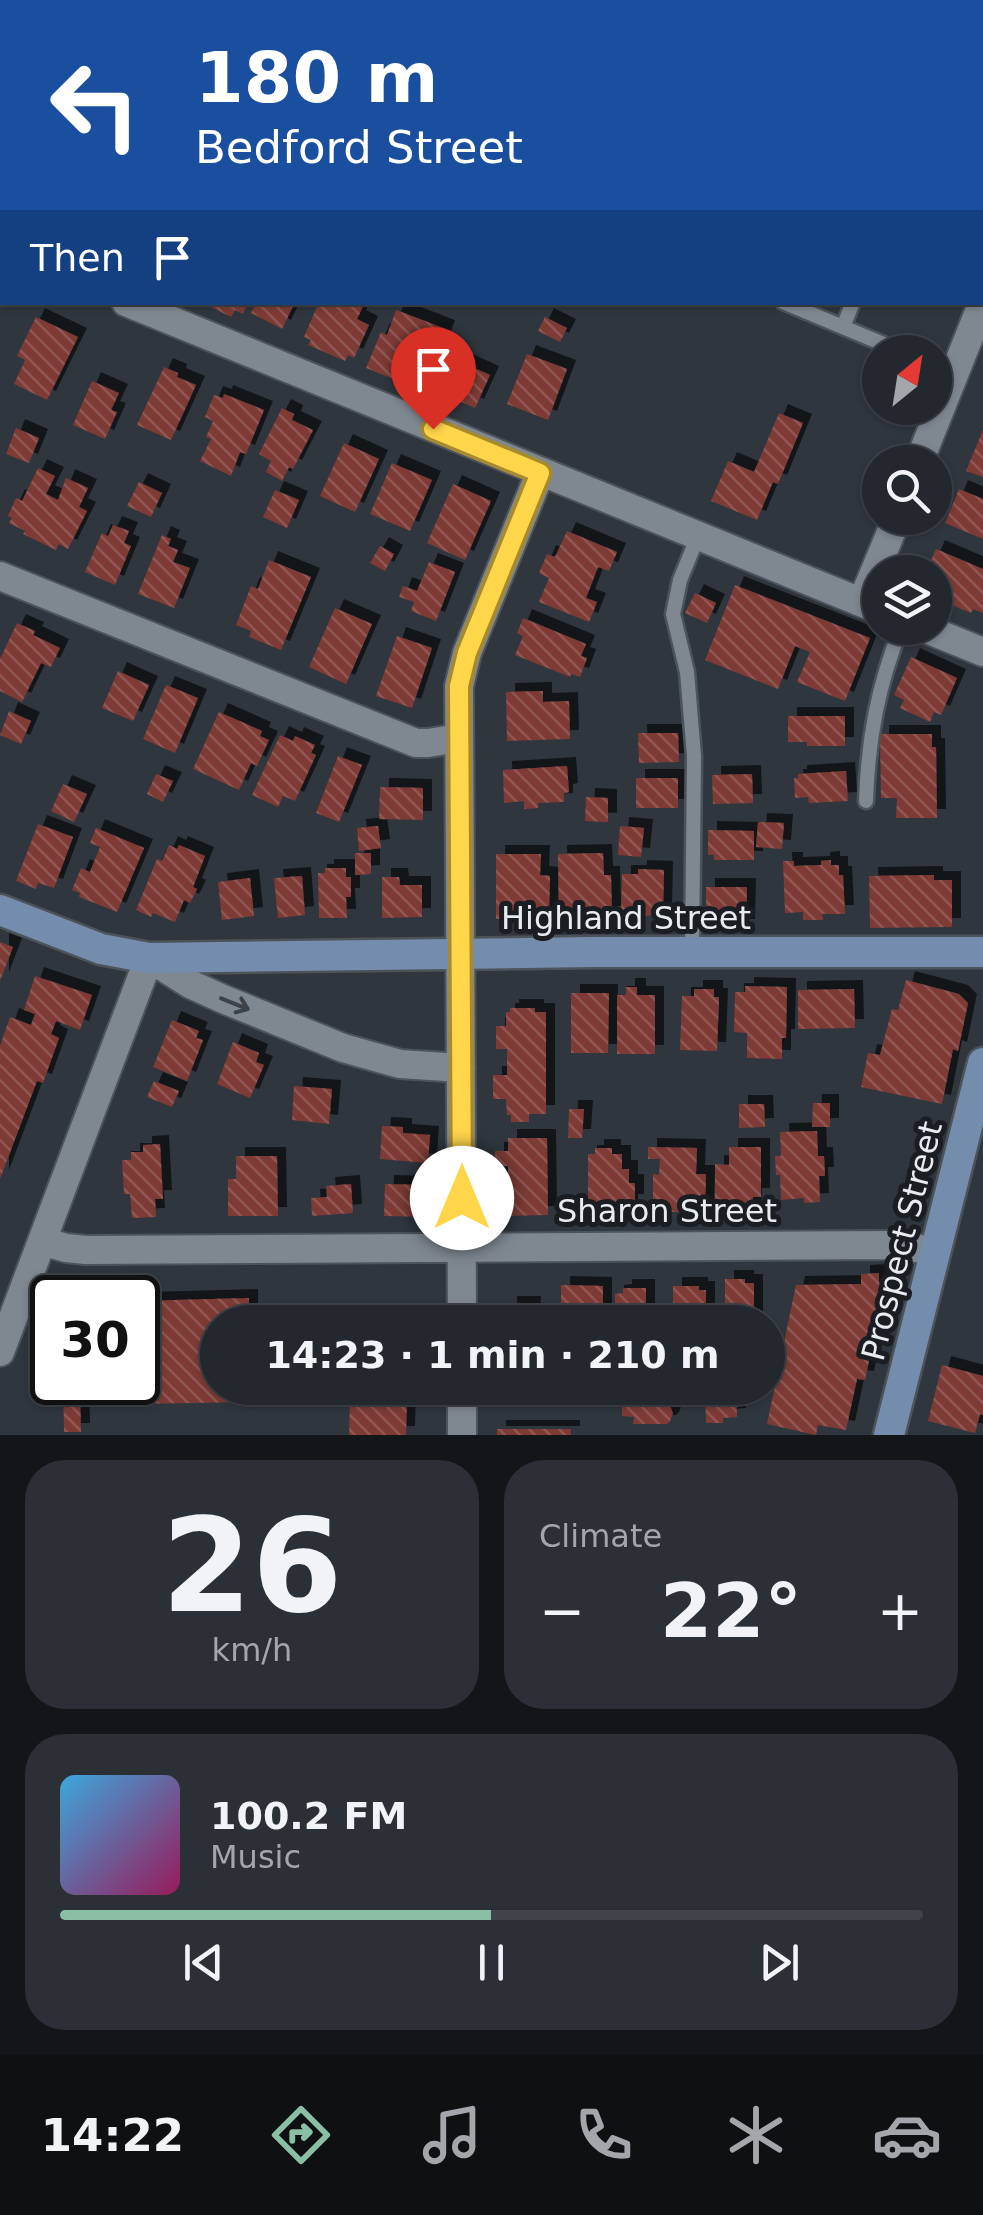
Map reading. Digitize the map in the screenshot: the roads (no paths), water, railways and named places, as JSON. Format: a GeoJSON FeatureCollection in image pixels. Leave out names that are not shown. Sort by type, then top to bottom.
{"type":"FeatureCollection","features":[{"type":"Feature","properties":{"kind":"street"},"geometry":{"type":"LineString","coordinates":[[133,305],[862,602]]}},
{"type":"Feature","properties":{"kind":"street"},"geometry":{"type":"LineString","coordinates":[[926,445],[982,305]]}},
{"type":"Feature","properties":{"kind":"street"},"geometry":{"type":"LineString","coordinates":[[462,1305],[459,686],[462,667],[540,473]]}},
{"type":"Feature","properties":{"kind":"street"},"geometry":{"type":"LineString","coordinates":[[0,576],[416,742],[459,738]]}},
{"type":"Feature","properties":{"kind":"street"},"geometry":{"type":"LineString","coordinates":[[952,639],[983,652]]}},
{"type":"Feature","properties":{"kind":"street","name":"Highland Street"},"geometry":{"type":"LineString","coordinates":[[0,910],[102,949],[150,958],[983,952]]}},
{"type":"Feature","properties":{"kind":"street"},"geometry":{"type":"LineString","coordinates":[[0,1352],[150,958]]}},
{"type":"Feature","properties":{"kind":"street","name":"Highland Street"},"geometry":{"type":"LineString","coordinates":[[150,958],[222,999],[343,1048],[414,1066],[461,1068]]}},
{"type":"Feature","properties":{"kind":"street","name":"Prospect Street"},"geometry":{"type":"LineString","coordinates":[[889,1435],[983,1064]]}},
{"type":"Feature","properties":{"kind":"street","name":"Sharon Street"},"geometry":{"type":"LineString","coordinates":[[42,1241],[86,1250],[896,1245],[934,1251]]}},
{"type":"Feature","properties":{"kind":"street"},"geometry":{"type":"LineString","coordinates":[[462,1405],[462,1435]]}},
{"type":"Feature","properties":{"kind":"lane"},"geometry":{"type":"LineString","coordinates":[[790,305],[863,335]]}},
{"type":"Feature","properties":{"kind":"lane"},"geometry":{"type":"LineString","coordinates":[[844,327],[853,305]]}},
{"type":"Feature","properties":{"kind":"lane"},"geometry":{"type":"LineString","coordinates":[[692,952],[693,737],[687,672],[673,614],[680,580],[698,536]]}},
{"type":"Feature","properties":{"kind":"lane"},"geometry":{"type":"LineString","coordinates":[[866,800],[874,712],[896,645]]}}]}
